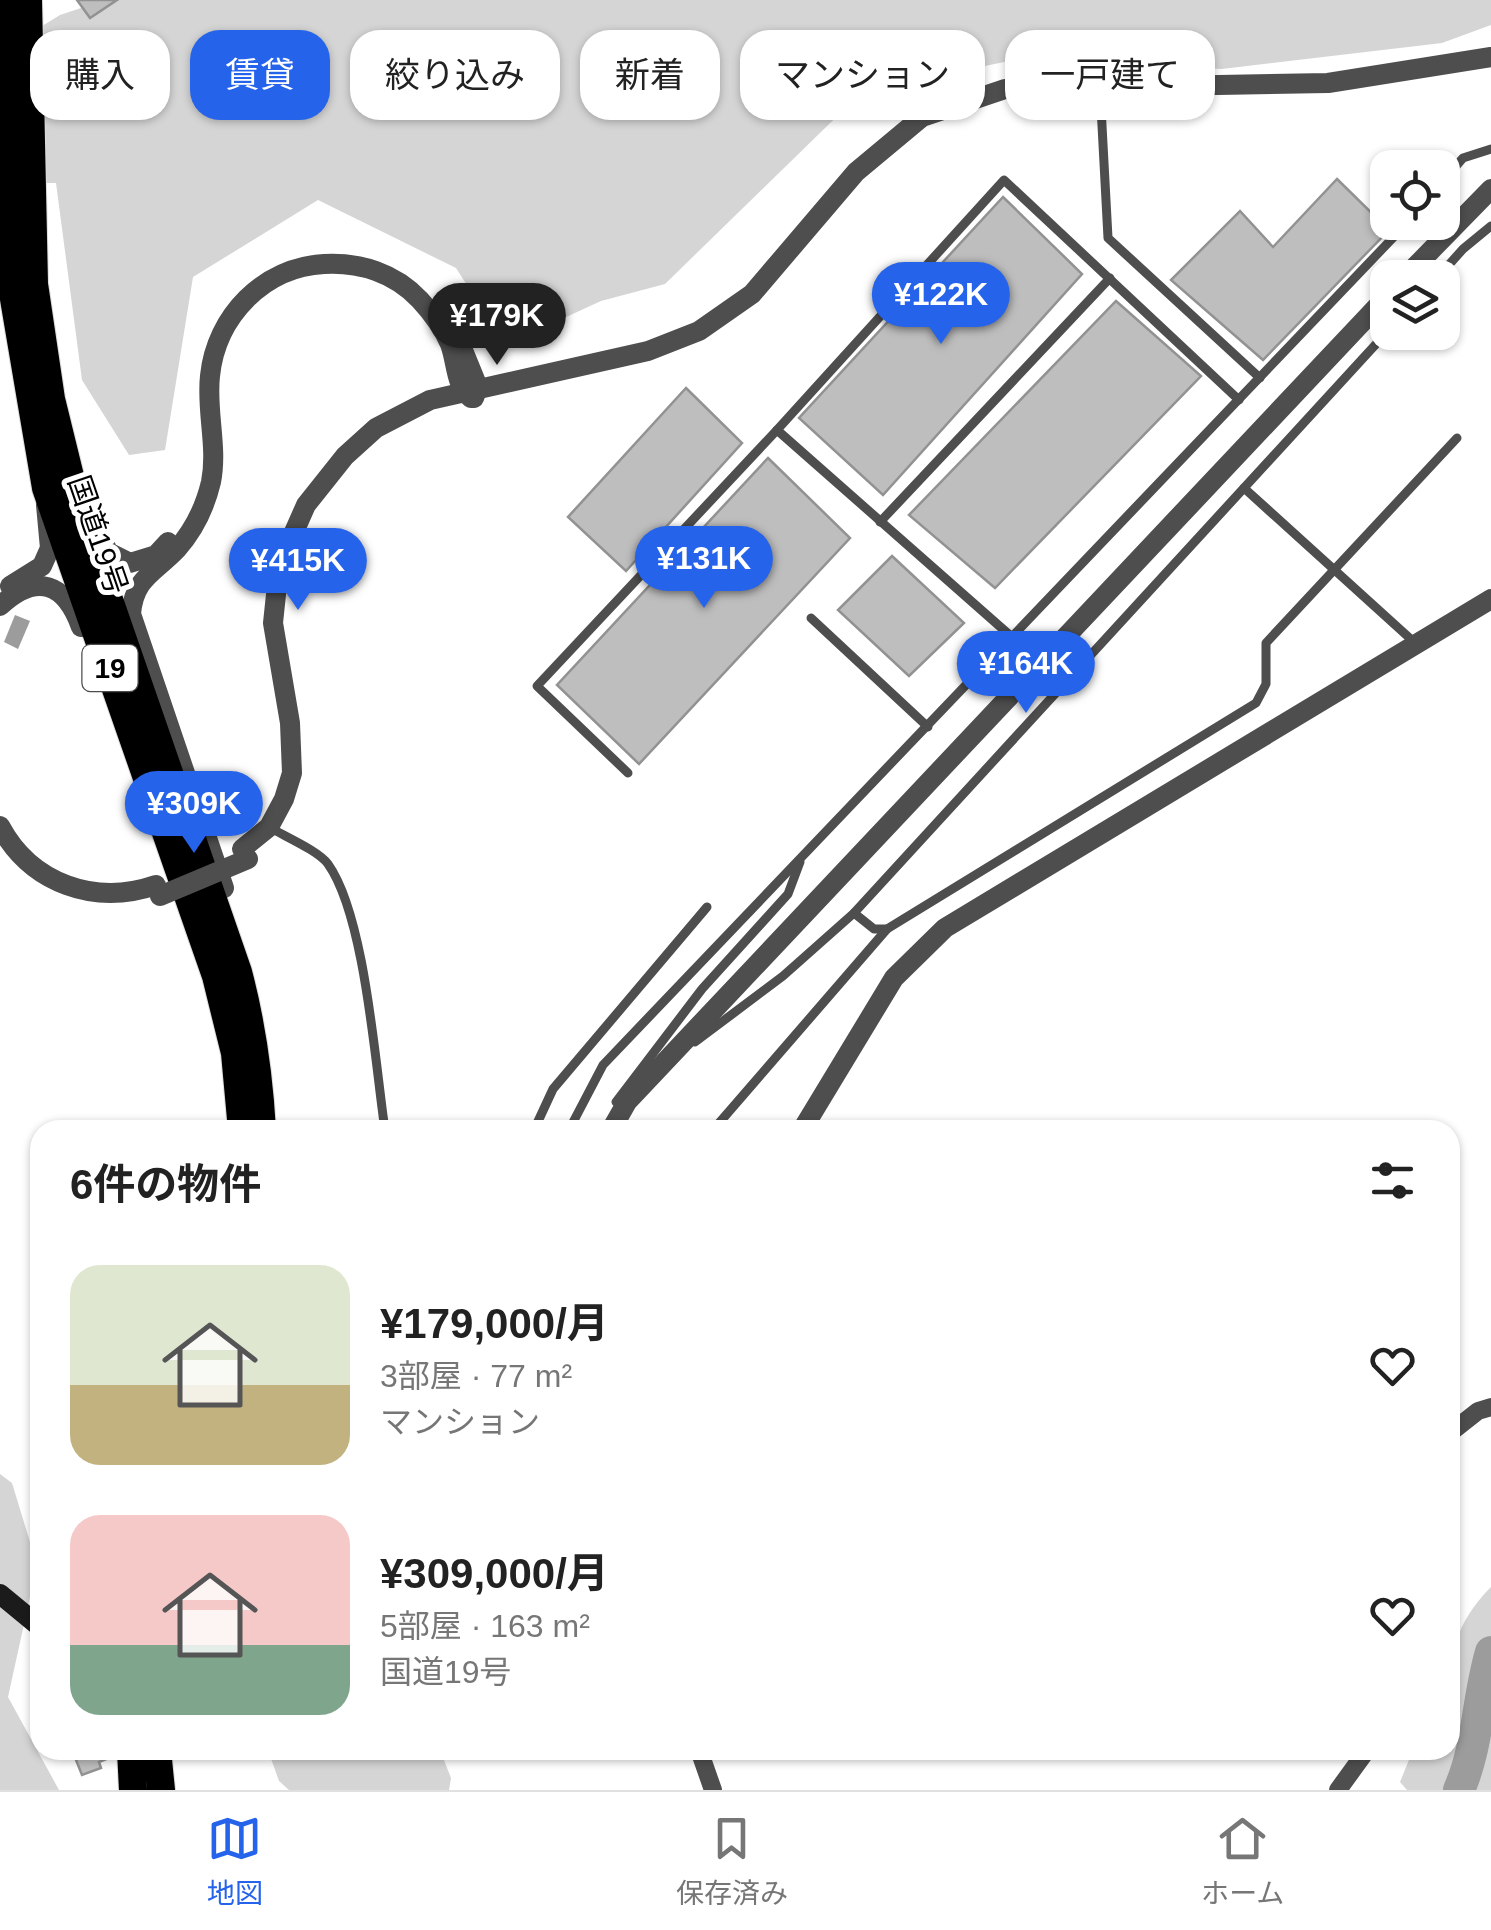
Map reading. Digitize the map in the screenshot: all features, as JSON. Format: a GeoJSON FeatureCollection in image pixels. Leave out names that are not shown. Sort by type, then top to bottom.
{"type":"FeatureCollection","features":[{"type":"Feature","properties":{"kind":"highway","name":"国道19号"},"geometry":{"type":"LineString","coordinates":[[7,0],[22,199],[50,399],[79,513],[238,972],[251,1022],[261,1120]]}},
{"type":"Feature","properties":{"kind":"highway","name":"国道19号"},"geometry":{"type":"LineString","coordinates":[[28,0],[22,199],[14,299],[46,488],[228,1014],[242,1120]]}},
{"type":"Feature","properties":{"kind":"highway"},"geometry":{"type":"LineString","coordinates":[[132,1760],[133,1790]]}},
{"type":"Feature","properties":{"kind":"highway"},"geometry":{"type":"LineString","coordinates":[[158,1760],[161,1790]]}},
{"type":"Feature","properties":{"kind":"main road"},"geometry":{"type":"LineString","coordinates":[[0,1594],[30,1619]]}},
{"type":"Feature","properties":{"kind":"main road"},"geometry":{"type":"LineString","coordinates":[[120,1760],[122,1790]]}},
{"type":"Feature","properties":{"kind":"street"},"geometry":{"type":"LineString","coordinates":[[1215,85],[1328,82],[1491,57]]}},
{"type":"Feature","properties":{"kind":"street"},"geometry":{"type":"LineString","coordinates":[[0,844],[37,883],[72,899],[126,903],[245,854],[272,829],[292,773],[293,750],[272,623],[284,548],[306,505],[345,456],[376,428],[430,400],[541,382],[546,375],[648,351],[699,331],[752,294],[856,172],[922,117],[1005,90]]}},
{"type":"Feature","properties":{"kind":"street"},"geometry":{"type":"LineString","coordinates":[[1422,260],[1491,189]]}},
{"type":"Feature","properties":{"kind":"street"},"geometry":{"type":"LineString","coordinates":[[50,399],[64,406],[101,538],[108,552],[130,563],[156,554],[192,509],[202,460],[200,375],[209,338],[234,297],[271,268],[327,253],[360,256],[400,271],[444,310],[472,367],[471,393]]}},
{"type":"Feature","properties":{"kind":"street"},"geometry":{"type":"LineString","coordinates":[[238,972],[245,950],[131,614],[132,595],[140,582],[194,527],[206,498],[213,460],[210,376],[217,342],[240,305],[274,278],[310,265],[358,266],[394,279],[417,296],[450,344],[471,393]]}},
{"type":"Feature","properties":{"kind":"street"},"geometry":{"type":"LineString","coordinates":[[617,1120],[627,1102],[1370,314]]}},
{"type":"Feature","properties":{"kind":"street"},"geometry":{"type":"LineString","coordinates":[[0,592],[42,566],[50,548],[46,488]]}},
{"type":"Feature","properties":{"kind":"street"},"geometry":{"type":"LineString","coordinates":[[0,606],[18,592],[34,587],[51,586],[64,593],[72,604],[127,745],[142,778],[152,788]]}},
{"type":"Feature","properties":{"kind":"street"},"geometry":{"type":"LineString","coordinates":[[808,1120],[894,978],[944,928],[1491,599]]}},
{"type":"Feature","properties":{"kind":"street"},"geometry":{"type":"LineString","coordinates":[[0,826],[8,842],[28,863],[74,890],[105,895],[158,891]]}},
{"type":"Feature","properties":{"kind":"street"},"geometry":{"type":"LineString","coordinates":[[1460,1426],[1491,1407]]}},
{"type":"Feature","properties":{"kind":"street"},"geometry":{"type":"LineString","coordinates":[[702,1760],[713,1790]]}},
{"type":"Feature","properties":{"kind":"street"},"geometry":{"type":"LineString","coordinates":[[1338,1790],[1360,1760]]}},
{"type":"Feature","properties":{"kind":"lane"},"geometry":{"type":"LineString","coordinates":[[1102,120],[1108,238],[1260,378]]}},
{"type":"Feature","properties":{"kind":"lane"},"geometry":{"type":"LineString","coordinates":[[1460,161],[1491,149]]}},
{"type":"Feature","properties":{"kind":"lane"},"geometry":{"type":"LineString","coordinates":[[628,773],[537,686],[1004,180],[1239,400]]}},
{"type":"Feature","properties":{"kind":"lane"},"geometry":{"type":"LineString","coordinates":[[1453,260],[1491,226]]}},
{"type":"Feature","properties":{"kind":"lane"},"geometry":{"type":"LineString","coordinates":[[574,1120],[603,1064],[1391,240]]}},
{"type":"Feature","properties":{"kind":"lane"},"geometry":{"type":"LineString","coordinates":[[880,522],[1110,278]]}},
{"type":"Feature","properties":{"kind":"lane"},"geometry":{"type":"LineString","coordinates":[[657,1070],[783,976],[854,913],[1371,350]]}},
{"type":"Feature","properties":{"kind":"lane"},"geometry":{"type":"LineString","coordinates":[[777,430],[1013,638]]}},
{"type":"Feature","properties":{"kind":"lane"},"geometry":{"type":"LineString","coordinates":[[722,1120],[887,930],[1256,703],[1266,684],[1266,643],[1456,438]]}},
{"type":"Feature","properties":{"kind":"lane"},"geometry":{"type":"LineString","coordinates":[[1244,488],[1416,644]]}},
{"type":"Feature","properties":{"kind":"lane"},"geometry":{"type":"LineString","coordinates":[[810,618],[928,727]]}},
{"type":"Feature","properties":{"kind":"lane"},"geometry":{"type":"LineString","coordinates":[[272,829],[326,862],[342,894],[358,945],[384,1120]]}},
{"type":"Feature","properties":{"kind":"lane"},"geometry":{"type":"LineString","coordinates":[[609,1120],[626,1086],[662,1038],[788,894],[800,860]]}},
{"type":"Feature","properties":{"kind":"lane"},"geometry":{"type":"LineString","coordinates":[[539,1120],[553,1089],[707,907]]}},
{"type":"Feature","properties":{"kind":"lane"},"geometry":{"type":"LineString","coordinates":[[854,913],[874,929],[887,930]]}},
{"type":"Feature","properties":{"kind":"shaded area"},"geometry":{"type":"Polygon","coordinates":[[[105,0],[1491,0],[1491,25],[1442,43],[1222,69],[1215,69],[1215,30],[1005,30],[1005,62],[985,66],[985,30],[740,30],[740,120],[833,120],[665,284],[601,301],[505,345],[456,268],[318,200],[193,277],[165,450],[129,455],[82,380],[56,183],[0,183],[0,52],[30,34],[30,120],[170,120],[170,30],[36,30],[60,15],[105,0]]]}},
{"type":"Feature","properties":{"kind":"shaded area"},"geometry":{"type":"Polygon","coordinates":[[[15,615],[30,621],[18,649],[4,642],[15,615]]]}},
{"type":"Feature","properties":{"kind":"shaded area"},"geometry":{"type":"Polygon","coordinates":[[[0,1474],[12,1483],[30,1542],[30,1597],[8,1697],[30,1737],[30,1760],[43,1760],[59,1790],[0,1790],[0,1474]]]}},
{"type":"Feature","properties":{"kind":"shaded area"},"geometry":{"type":"Polygon","coordinates":[[[1491,1587],[1491,1790],[1407,1790],[1400,1782],[1409,1760],[1460,1760],[1460,1633],[1491,1587]]]}},
{"type":"Feature","properties":{"kind":"shaded area"},"geometry":{"type":"Polygon","coordinates":[[[272,1760],[444,1760],[451,1778],[449,1790],[289,1790],[279,1781],[272,1760]]]}},
{"type":"Feature","properties":{"kind":"building"},"geometry":{"type":"Polygon","coordinates":[[[77,0],[117,0],[90,18],[77,0]]]}},
{"type":"Feature","properties":{"kind":"building"},"geometry":{"type":"Polygon","coordinates":[[[1337,179],[1370,211],[1370,240],[1379,240],[1263,360],[1171,280],[1240,211],[1273,247],[1337,179]]]}},
{"type":"Feature","properties":{"kind":"building"},"geometry":{"type":"Polygon","coordinates":[[[1003,197],[1082,274],[883,495],[799,418],[1003,197]]]}},
{"type":"Feature","properties":{"kind":"building"},"geometry":{"type":"Polygon","coordinates":[[[1116,301],[1201,376],[995,588],[909,515],[1116,301]]]}},
{"type":"Feature","properties":{"kind":"building"},"geometry":{"type":"Polygon","coordinates":[[[686,388],[742,443],[626,571],[568,517],[686,388]]]}},
{"type":"Feature","properties":{"kind":"building"},"geometry":{"type":"Polygon","coordinates":[[[768,458],[850,538],[639,764],[557,685],[768,458]]]}},
{"type":"Feature","properties":{"kind":"building"},"geometry":{"type":"Polygon","coordinates":[[[892,556],[964,623],[909,676],[838,610],[892,556]]]}},
{"type":"Feature","properties":{"kind":"building"},"geometry":{"type":"Polygon","coordinates":[[[76,1760],[104,1760],[99,1762],[101,1768],[82,1775],[76,1760]]]}},
{"type":"Feature","properties":{"kind":"waterway"},"geometry":{"type":"LineString","coordinates":[[1459,1790],[1470,1756],[1491,1652]]}}]}
